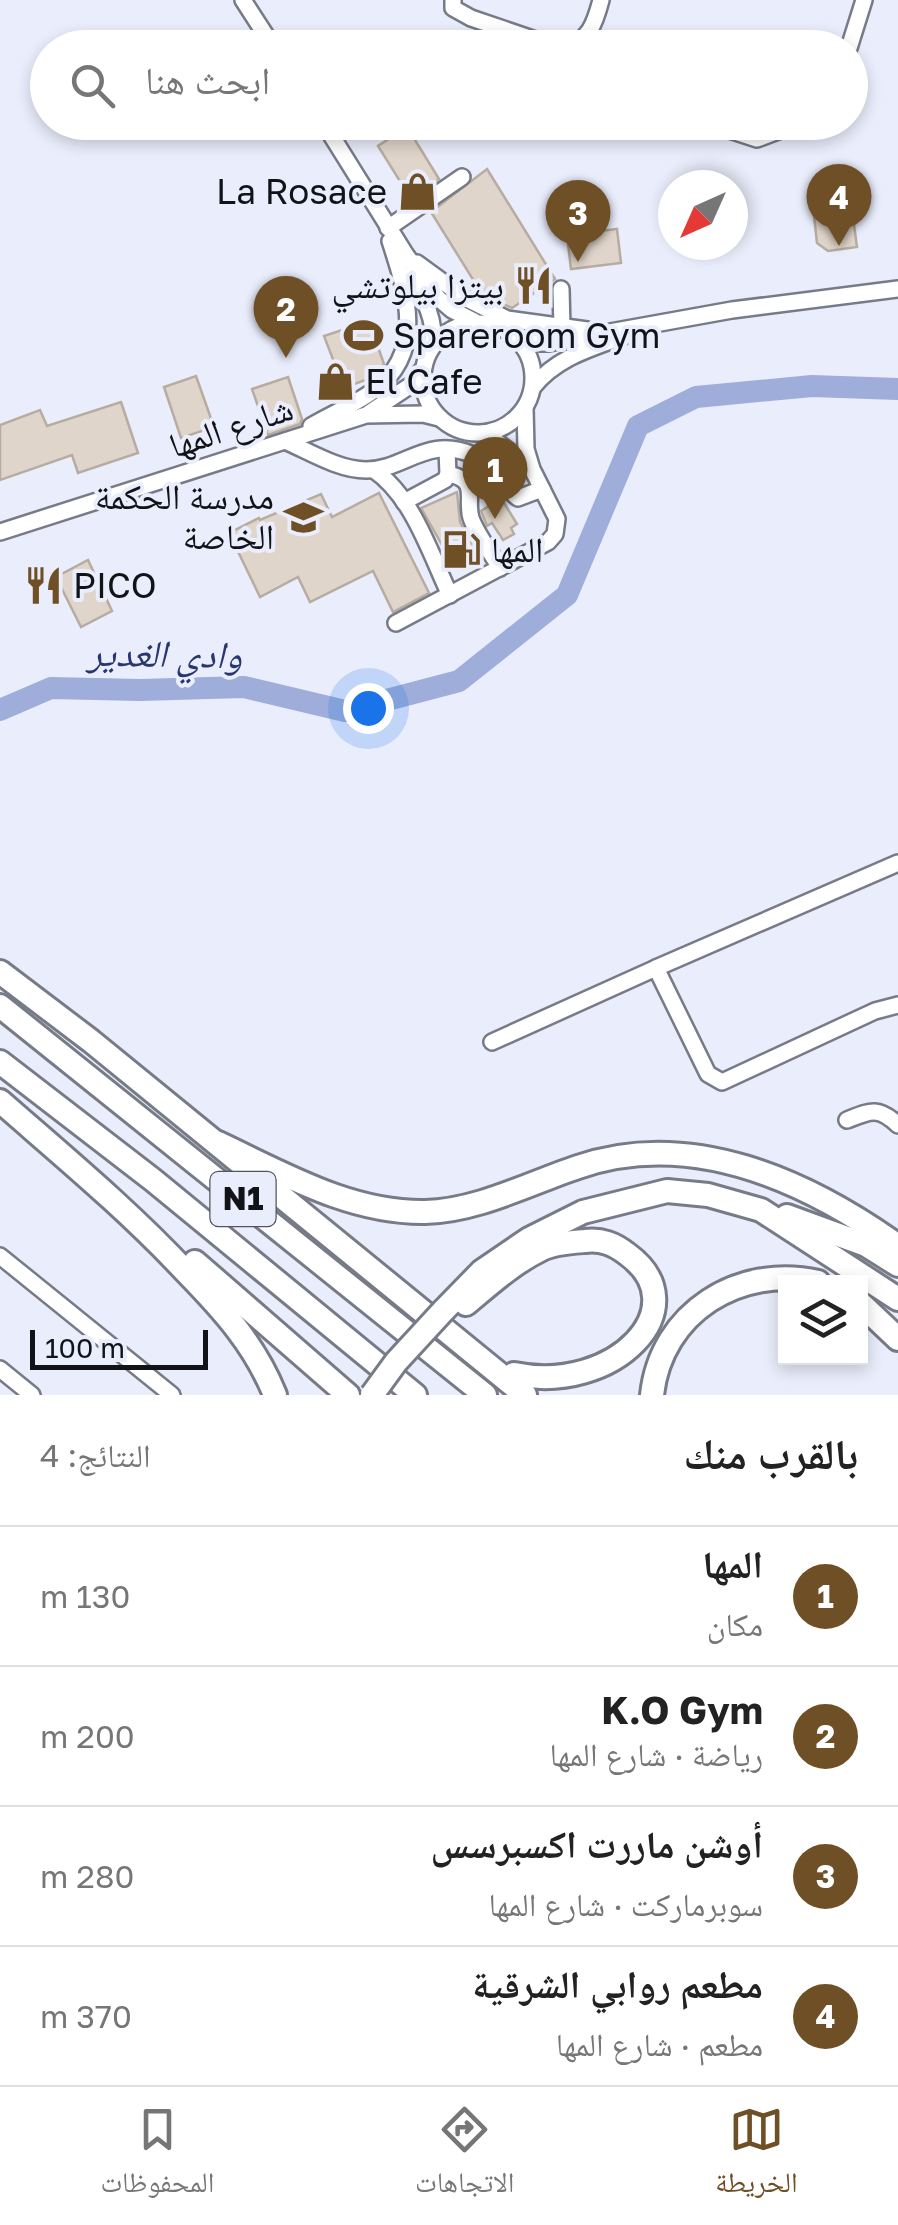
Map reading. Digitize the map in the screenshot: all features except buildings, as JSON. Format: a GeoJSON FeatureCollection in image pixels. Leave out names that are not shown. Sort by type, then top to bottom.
{"type":"FeatureCollection","features":[{"type":"Feature","properties":{"kind":"highway"},"geometry":{"type":"LineString","coordinates":[[0,972],[218,1143],[525,1395]]}},
{"type":"Feature","properties":{"kind":"highway","name":"N1"},"geometry":{"type":"LineString","coordinates":[[0,1006],[485,1395]]}},
{"type":"Feature","properties":{"kind":"highway","name":"N1"},"geometry":{"type":"LineString","coordinates":[[0,1062],[153,1180],[414,1395]]}},
{"type":"Feature","properties":{"kind":"highway"},"geometry":{"type":"LineString","coordinates":[[0,1102],[139,1222],[234,1323],[256,1354],[275,1395]]}},
{"type":"Feature","properties":{"kind":"highway"},"geometry":{"type":"LineString","coordinates":[[218,1143],[356,1204],[426,1212],[469,1205],[604,1160],[652,1154],[714,1157],[832,1202],[898,1246]]}},
{"type":"Feature","properties":{"kind":"highway"},"geometry":{"type":"LineString","coordinates":[[392,1395],[410,1365],[482,1271],[529,1239],[583,1212],[667,1191],[708,1195],[780,1214],[866,1245],[898,1265]]}},
{"type":"Feature","properties":{"kind":"highway"},"geometry":{"type":"LineString","coordinates":[[761,1210],[898,1299]]}},
{"type":"Feature","properties":{"kind":"highway"},"geometry":{"type":"LineString","coordinates":[[139,1222],[162,1234],[348,1395]]}},
{"type":"Feature","properties":{"kind":"highway"},"geometry":{"type":"LineString","coordinates":[[372,1395],[396,1362],[451,1310],[543,1248],[603,1241],[618,1247],[646,1269],[653,1314],[643,1350],[611,1379],[591,1388],[564,1392],[530,1384],[459,1341]]}},
{"type":"Feature","properties":{"kind":"highway"},"geometry":{"type":"LineString","coordinates":[[652,1395],[665,1348],[680,1326],[712,1297],[778,1277]]}},
{"type":"Feature","properties":{"kind":"highway"},"geometry":{"type":"LineString","coordinates":[[868,1310],[898,1340]]}},
{"type":"Feature","properties":{"kind":"street"},"geometry":{"type":"LineString","coordinates":[[242,0],[262,30]]}},
{"type":"Feature","properties":{"kind":"street"},"geometry":{"type":"LineString","coordinates":[[453,0],[453,8],[507,30]]}},
{"type":"Feature","properties":{"kind":"street"},"geometry":{"type":"LineString","coordinates":[[590,30],[601,0]]}},
{"type":"Feature","properties":{"kind":"street"},"geometry":{"type":"LineString","coordinates":[[855,30],[864,0]]}},
{"type":"Feature","properties":{"kind":"street"},"geometry":{"type":"LineString","coordinates":[[334,140],[424,297],[434,328],[432,348],[422,372],[426,397],[439,418],[458,430],[486,433],[514,420],[525,408]]}},
{"type":"Feature","properties":{"kind":"street"},"geometry":{"type":"LineString","coordinates":[[389,234],[462,177]]}},
{"type":"Feature","properties":{"kind":"street"},"geometry":{"type":"LineString","coordinates":[[389,234],[438,298],[452,310],[534,343],[815,297],[898,289]]}},
{"type":"Feature","properties":{"kind":"street"},"geometry":{"type":"LineString","coordinates":[[285,441],[363,398],[389,377],[398,364],[409,332],[409,314],[389,234]]}},
{"type":"Feature","properties":{"kind":"street"},"geometry":{"type":"LineString","coordinates":[[406,255],[486,310],[507,319],[603,332]]}},
{"type":"Feature","properties":{"kind":"street"},"geometry":{"type":"LineString","coordinates":[[561,289],[562,328]]}},
{"type":"Feature","properties":{"kind":"street"},"geometry":{"type":"LineString","coordinates":[[432,348],[444,334],[474,321]]}},
{"type":"Feature","properties":{"kind":"street"},"geometry":{"type":"LineString","coordinates":[[396,623],[548,542],[556,534],[557,519],[532,469],[524,428],[525,408],[533,387],[562,360],[654,324]]}},
{"type":"Feature","properties":{"kind":"street"},"geometry":{"type":"LineString","coordinates":[[516,337],[528,354],[533,387]]}},
{"type":"Feature","properties":{"kind":"street","name":"شارع المها"},"geometry":{"type":"LineString","coordinates":[[0,532],[366,415],[414,382],[422,372]]}},
{"type":"Feature","properties":{"kind":"street","name":"شارع المها"},"geometry":{"type":"LineString","coordinates":[[366,415],[423,414],[439,418]]}},
{"type":"Feature","properties":{"kind":"street"},"geometry":{"type":"LineString","coordinates":[[486,433],[532,469]]}},
{"type":"Feature","properties":{"kind":"street"},"geometry":{"type":"LineString","coordinates":[[285,441],[338,464],[374,470],[427,450],[473,455],[484,461],[518,498],[542,490]]}},
{"type":"Feature","properties":{"kind":"street"},"geometry":{"type":"LineString","coordinates":[[404,502],[442,482],[448,474],[446,450]]}},
{"type":"Feature","properties":{"kind":"street"},"geometry":{"type":"LineString","coordinates":[[374,470],[404,502],[450,595]]}},
{"type":"Feature","properties":{"kind":"street"},"geometry":{"type":"LineString","coordinates":[[448,474],[460,477],[472,493],[472,519],[500,568]]}},
{"type":"Feature","properties":{"kind":"street"},"geometry":{"type":"LineString","coordinates":[[492,1042],[898,863]]}},
{"type":"Feature","properties":{"kind":"street"},"geometry":{"type":"LineString","coordinates":[[656,968],[708,1074],[722,1082],[898,1004]]}},
{"type":"Feature","properties":{"kind":"street"},"geometry":{"type":"LineString","coordinates":[[847,1120],[869,1112],[886,1114],[898,1125]]}},
{"type":"Feature","properties":{"kind":"street"},"geometry":{"type":"LineString","coordinates":[[0,1256],[172,1395]]}},
{"type":"Feature","properties":{"kind":"street"},"geometry":{"type":"LineString","coordinates":[[0,1369],[32,1395]]}},
{"type":"Feature","properties":{"kind":"waterway","name":"وادي الغدير"},"geometry":{"type":"LineString","coordinates":[[0,710],[51,688],[244,687],[345,711],[459,681],[567,595],[638,426],[696,397],[812,386],[898,389]]}},
{"type":"Feature","properties":{"kind":"place","name":"La Rosace"},"geometry":{"type":"Point","coordinates":[417,192]}},
{"type":"Feature","properties":{"kind":"place","name":"مطعم روابي الشرقية"},"geometry":{"type":"Point","coordinates":[839,246]}},
{"type":"Feature","properties":{"kind":"place","name":"أوشن ماررت اكسبرسس"},"geometry":{"type":"Point","coordinates":[578,262]}},
{"type":"Feature","properties":{"kind":"place","name":"بيتزا بيلوتشي"},"geometry":{"type":"Point","coordinates":[534,286]}},
{"type":"Feature","properties":{"kind":"place","name":"Spareroom Gym"},"geometry":{"type":"Point","coordinates":[363,336]}},
{"type":"Feature","properties":{"kind":"place","name":"K.O Gym"},"geometry":{"type":"Point","coordinates":[286,358]}},
{"type":"Feature","properties":{"kind":"place","name":"El Cafe"},"geometry":{"type":"Point","coordinates":[335,382]}},
{"type":"Feature","properties":{"kind":"place","name":"مدرسة الحكمة الخاصة"},"geometry":{"type":"Point","coordinates":[304,517]}},
{"type":"Feature","properties":{"kind":"place","name":"المها"},"geometry":{"type":"Point","coordinates":[495,519]}},
{"type":"Feature","properties":{"kind":"place","name":"المه‍ا"},"geometry":{"type":"Point","coordinates":[461,550]}},
{"type":"Feature","properties":{"kind":"place","name":"PICO"},"geometry":{"type":"Point","coordinates":[43,586]}}]}
